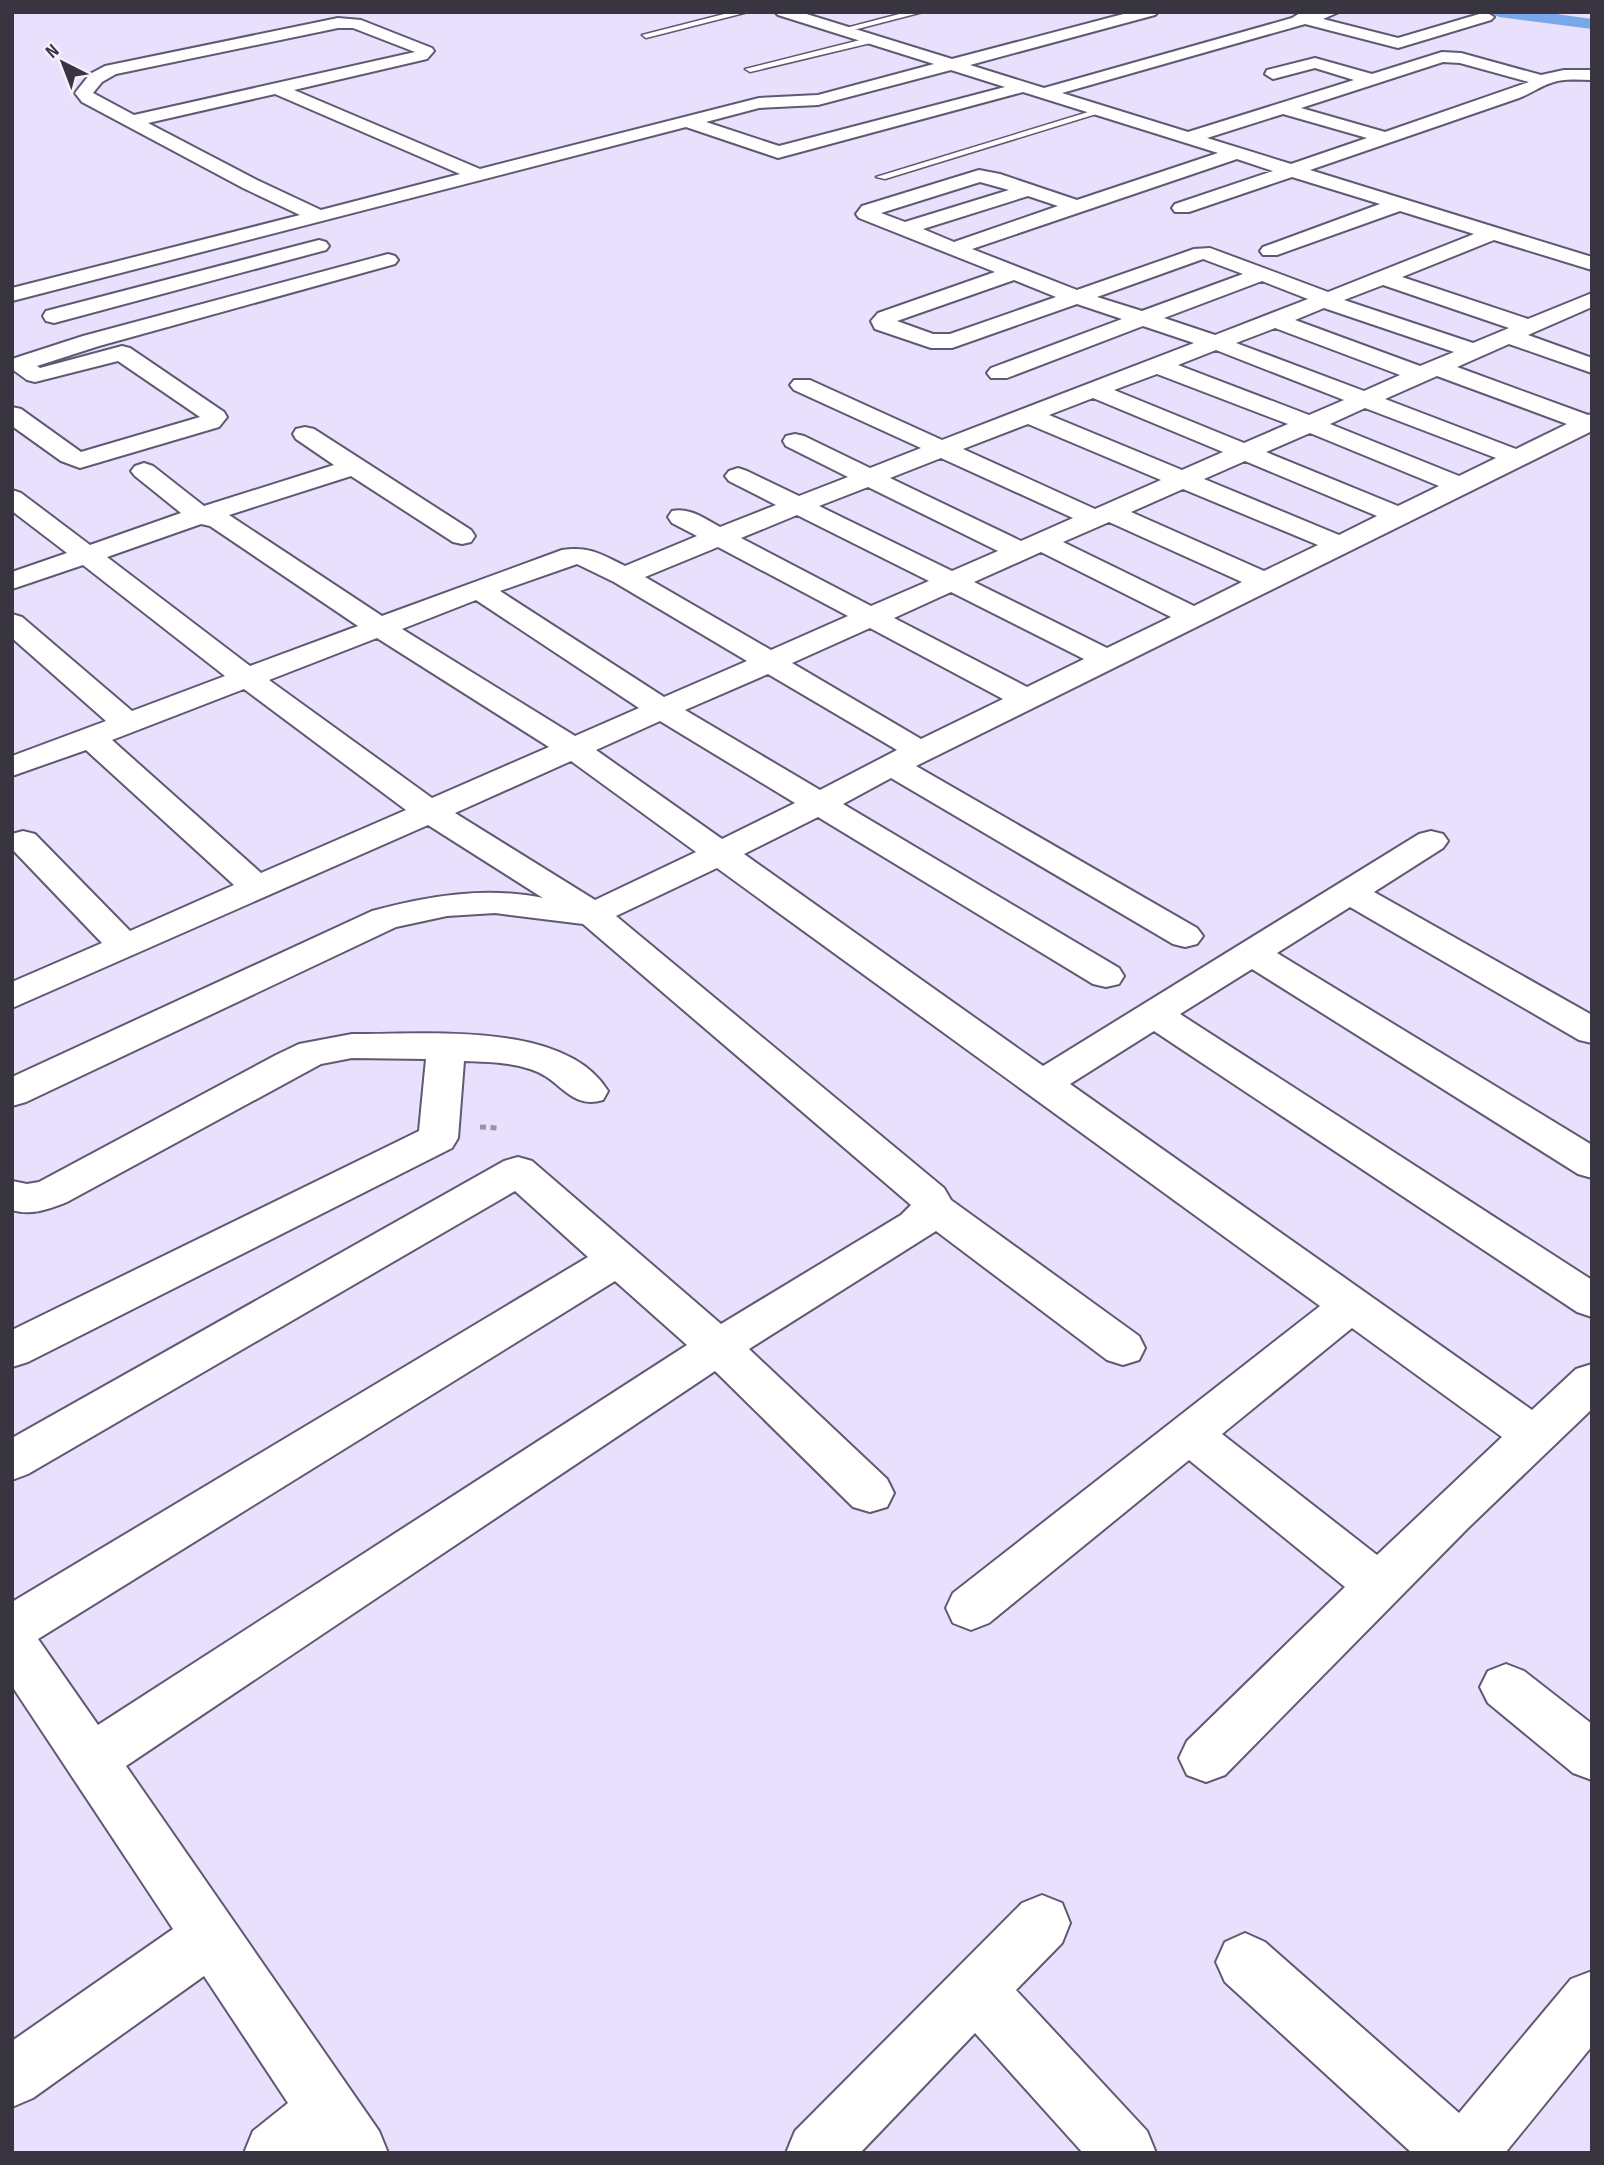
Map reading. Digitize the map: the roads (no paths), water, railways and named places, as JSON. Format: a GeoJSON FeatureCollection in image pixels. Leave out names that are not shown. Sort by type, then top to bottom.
{"type":"FeatureCollection","features":[{"type":"Feature","properties":{"kind":"street"},"geometry":{"type":"LineString","coordinates":[[790,14],[816,12]]}},
{"type":"Feature","properties":{"kind":"street"},"geometry":{"type":"LineString","coordinates":[[16,294],[686,121],[759,103],[818,100],[1150,12]]}},
{"type":"Feature","properties":{"kind":"street"},"geometry":{"type":"LineString","coordinates":[[1277,12],[1403,43],[1486,17]]}},
{"type":"Feature","properties":{"kind":"street"},"geometry":{"type":"LineString","coordinates":[[1045,93],[1331,12]]}},
{"type":"Feature","properties":{"kind":"street"},"geometry":{"type":"LineString","coordinates":[[790,14],[997,79]]}},
{"type":"Feature","properties":{"kind":"street"},"geometry":{"type":"LineString","coordinates":[[132,121],[421,56],[426,51],[355,23],[347,23],[102,73],[84,93],[88,98],[132,121],[318,216]]}},
{"type":"Feature","properties":{"kind":"street"},"geometry":{"type":"LineString","coordinates":[[1352,32],[1378,24]]}},
{"type":"Feature","properties":{"kind":"street"},"geometry":{"type":"LineString","coordinates":[[1189,138],[1450,56],[1541,80],[1564,75],[1592,75]]}},
{"type":"Feature","properties":{"kind":"street"},"geometry":{"type":"LineString","coordinates":[[1350,102],[1268,73],[1315,63],[1393,88]]}},
{"type":"Feature","properties":{"kind":"street"},"geometry":{"type":"LineString","coordinates":[[1406,68],[1431,75]]}},
{"type":"Feature","properties":{"kind":"street"},"geometry":{"type":"LineString","coordinates":[[963,83],[997,79],[1028,80],[1045,93],[1082,105],[1105,104],[1142,123],[1592,264]]}},
{"type":"Feature","properties":{"kind":"street"},"geometry":{"type":"LineString","coordinates":[[686,121],[778,152],[1028,80]]}},
{"type":"Feature","properties":{"kind":"street"},"geometry":{"type":"LineString","coordinates":[[1182,208],[1508,96],[1537,85],[1541,80]]}},
{"type":"Feature","properties":{"kind":"street"},"geometry":{"type":"LineString","coordinates":[[277,89],[476,174]]}},
{"type":"Feature","properties":{"kind":"street"},"geometry":{"type":"LineString","coordinates":[[1482,89],[1508,96]]}},
{"type":"Feature","properties":{"kind":"street"},"geometry":{"type":"LineString","coordinates":[[1445,102],[1471,109]]}},
{"type":"Feature","properties":{"kind":"street"},"geometry":{"type":"LineString","coordinates":[[1282,108],[1387,138]]}},
{"type":"Feature","properties":{"kind":"street"},"geometry":{"type":"LineString","coordinates":[[1142,123],[1169,116]]}},
{"type":"Feature","properties":{"kind":"street"},"geometry":{"type":"LineString","coordinates":[[1402,117],[1427,124]]}},
{"type":"Feature","properties":{"kind":"street"},"geometry":{"type":"LineString","coordinates":[[1237,122],[1263,130]]}},
{"type":"Feature","properties":{"kind":"street"},"geometry":{"type":"LineString","coordinates":[[1314,146],[1339,153]]}},
{"type":"Feature","properties":{"kind":"street"},"geometry":{"type":"LineString","coordinates":[[952,249],[1238,153]]}},
{"type":"Feature","properties":{"kind":"street"},"geometry":{"type":"LineString","coordinates":[[1077,206],[993,178],[979,176],[869,210],[866,214],[1076,297],[1217,343],[1518,458]]}},
{"type":"Feature","properties":{"kind":"street"},"geometry":{"type":"LineString","coordinates":[[901,230],[1028,190]]}},
{"type":"Feature","properties":{"kind":"street"},"geometry":{"type":"LineString","coordinates":[[1270,251],[1400,204]]}},
{"type":"Feature","properties":{"kind":"street"},"geometry":{"type":"LineString","coordinates":[[624,576],[797,505],[1095,391],[1275,320],[1323,298],[1383,278],[1494,233]]}},
{"type":"Feature","properties":{"kind":"street"},"geometry":{"type":"LineString","coordinates":[[54,316],[319,246]]}},
{"type":"Feature","properties":{"kind":"street"},"geometry":{"type":"LineString","coordinates":[[1013,273],[886,318],[882,321],[883,324],[931,341],[952,341],[1200,253],[1210,254],[1323,298],[1474,351]]}},
{"type":"Feature","properties":{"kind":"street"},"geometry":{"type":"LineString","coordinates":[[12,414],[70,456],[80,460],[215,419],[122,354],[41,375],[34,375],[20,365],[91,341],[388,260]]}},
{"type":"Feature","properties":{"kind":"street"},"geometry":{"type":"LineString","coordinates":[[146,261],[219,306]]}},
{"type":"Feature","properties":{"kind":"street"},"geometry":{"type":"LineString","coordinates":[[999,373],[1262,274]]}},
{"type":"Feature","properties":{"kind":"street"},"geometry":{"type":"LineString","coordinates":[[1383,278],[1588,361]]}},
{"type":"Feature","properties":{"kind":"street"},"geometry":{"type":"LineString","coordinates":[[16,294],[91,341]]}},
{"type":"Feature","properties":{"kind":"street"},"geometry":{"type":"LineString","coordinates":[[12,996],[1592,299]]}},
{"type":"Feature","properties":{"kind":"street"},"geometry":{"type":"LineString","coordinates":[[1275,320],[1590,422]]}},
{"type":"Feature","properties":{"kind":"street"},"geometry":{"type":"LineString","coordinates":[[1158,366],[1310,424],[1460,486]]}},
{"type":"Feature","properties":{"kind":"street"},"geometry":{"type":"LineString","coordinates":[[802,386],[942,449],[1265,582]]}},
{"type":"Feature","properties":{"kind":"street"},"geometry":{"type":"LineString","coordinates":[[1095,391],[1399,516]]}},
{"type":"Feature","properties":{"kind":"street"},"geometry":{"type":"LineString","coordinates":[[1030,416],[1340,545]]}},
{"type":"Feature","properties":{"kind":"street"},"geometry":{"type":"LineString","coordinates":[[12,1093],[384,919],[445,905],[478,902],[516,903],[572,913],[590,912],[627,900],[906,758],[1590,422]]}},
{"type":"Feature","properties":{"kind":"street"},"geometry":{"type":"LineString","coordinates":[[305,434],[462,536]]}},
{"type":"Feature","properties":{"kind":"street"},"geometry":{"type":"LineString","coordinates":[[795,441],[869,477],[1194,617]]}},
{"type":"Feature","properties":{"kind":"street"},"geometry":{"type":"LineString","coordinates":[[12,581],[343,470],[351,465]]}},
{"type":"Feature","properties":{"kind":"street"},"geometry":{"type":"LineString","coordinates":[[144,471],[200,516],[211,516],[246,536],[379,627],[574,749],[1534,1436]]}},
{"type":"Feature","properties":{"kind":"street"},"geometry":{"type":"LineString","coordinates":[[738,476],[1107,659]]}},
{"type":"Feature","properties":{"kind":"street"},"geometry":{"type":"LineString","coordinates":[[15,503],[88,554],[246,677],[430,812],[590,912],[930,1198],[933,1208],[1123,1348]]}},
{"type":"Feature","properties":{"kind":"street"},"geometry":{"type":"LineString","coordinates":[[681,517],[1026,699]]}},
{"type":"Feature","properties":{"kind":"street"},"geometry":{"type":"LineString","coordinates":[[13,765],[572,556],[589,558],[770,663],[906,758],[1185,936]]}},
{"type":"Feature","properties":{"kind":"street"},"geometry":{"type":"LineString","coordinates":[[479,590],[663,710],[1107,976]]}},
{"type":"Feature","properties":{"kind":"street"},"geometry":{"type":"LineString","coordinates":[[12,623],[126,722]]}},
{"type":"Feature","properties":{"kind":"street"},"geometry":{"type":"LineString","coordinates":[[89,736],[257,888]]}},
{"type":"Feature","properties":{"kind":"street"},"geometry":{"type":"LineString","coordinates":[[23,841],[125,946]]}},
{"type":"Feature","properties":{"kind":"street"},"geometry":{"type":"LineString","coordinates":[[1042,1084],[1431,841]]}},
{"type":"Feature","properties":{"kind":"street"},"geometry":{"type":"LineString","coordinates":[[1349,892],[1592,1031]]}},
{"type":"Feature","properties":{"kind":"street"},"geometry":{"type":"LineString","coordinates":[[1252,953],[1592,1164]]}},
{"type":"Feature","properties":{"kind":"street"},"geometry":{"type":"LineString","coordinates":[[1154,1014],[1592,1301]]}},
{"type":"Feature","properties":{"kind":"street"},"geometry":{"type":"LineString","coordinates":[[12,1195],[20,1199],[35,1198],[53,1192],[312,1053],[352,1046],[446,1049],[538,1057],[555,1064],[589,1091]]}},
{"type":"Feature","properties":{"kind":"street"},"geometry":{"type":"LineString","coordinates":[[12,1350],[438,1138],[446,1049]]}},
{"type":"Feature","properties":{"kind":"street"},"geometry":{"type":"LineString","coordinates":[[12,1461],[518,1171],[718,1347],[870,1493]]}},
{"type":"Feature","properties":{"kind":"street"},"geometry":{"type":"LineString","coordinates":[[91,1759],[718,1347],[916,1226],[933,1208]]}},
{"type":"Feature","properties":{"kind":"street"},"geometry":{"type":"LineString","coordinates":[[12,1628],[619,1258]]}},
{"type":"Feature","properties":{"kind":"street"},"geometry":{"type":"LineString","coordinates":[[971,1608],[1351,1305]]}},
{"type":"Feature","properties":{"kind":"street"},"geometry":{"type":"LineString","coordinates":[[1206,1758],[1379,1585],[1592,1381]]}},
{"type":"Feature","properties":{"kind":"street"},"geometry":{"type":"LineString","coordinates":[[1188,1433],[1379,1585]]}},
{"type":"Feature","properties":{"kind":"street"},"geometry":{"type":"LineString","coordinates":[[12,1643],[343,2131],[275,2153]]}},
{"type":"Feature","properties":{"kind":"street"},"geometry":{"type":"LineString","coordinates":[[1506,1687],[1592,1756]]}},
{"type":"Feature","properties":{"kind":"street"},"geometry":{"type":"LineString","coordinates":[[817,2153],[1042,1923]]}},
{"type":"Feature","properties":{"kind":"street"},"geometry":{"type":"LineString","coordinates":[[12,2077],[211,1936]]}},
{"type":"Feature","properties":{"kind":"street"},"geometry":{"type":"LineString","coordinates":[[1245,1962],[1458,2153]]}},
{"type":"Feature","properties":{"kind":"street"},"geometry":{"type":"LineString","coordinates":[[977,1991],[1125,2153]]}},
{"type":"Feature","properties":{"kind":"street"},"geometry":{"type":"LineString","coordinates":[[1465,2153],[1592,2000]]}},
{"type":"Feature","properties":{"kind":"lane"},"geometry":{"type":"LineString","coordinates":[[646,35],[744,12]]}},
{"type":"Feature","properties":{"kind":"lane"},"geometry":{"type":"LineString","coordinates":[[842,30],[919,12]]}},
{"type":"Feature","properties":{"kind":"lane"},"geometry":{"type":"LineString","coordinates":[[750,69],[872,40]]}},
{"type":"Feature","properties":{"kind":"lane"},"geometry":{"type":"LineString","coordinates":[[881,177],[1105,104]]}},
{"type":"Feature","properties":{"kind":"waterway"},"geometry":{"type":"LineString","coordinates":[[1499,12],[1592,24]]}}]}
